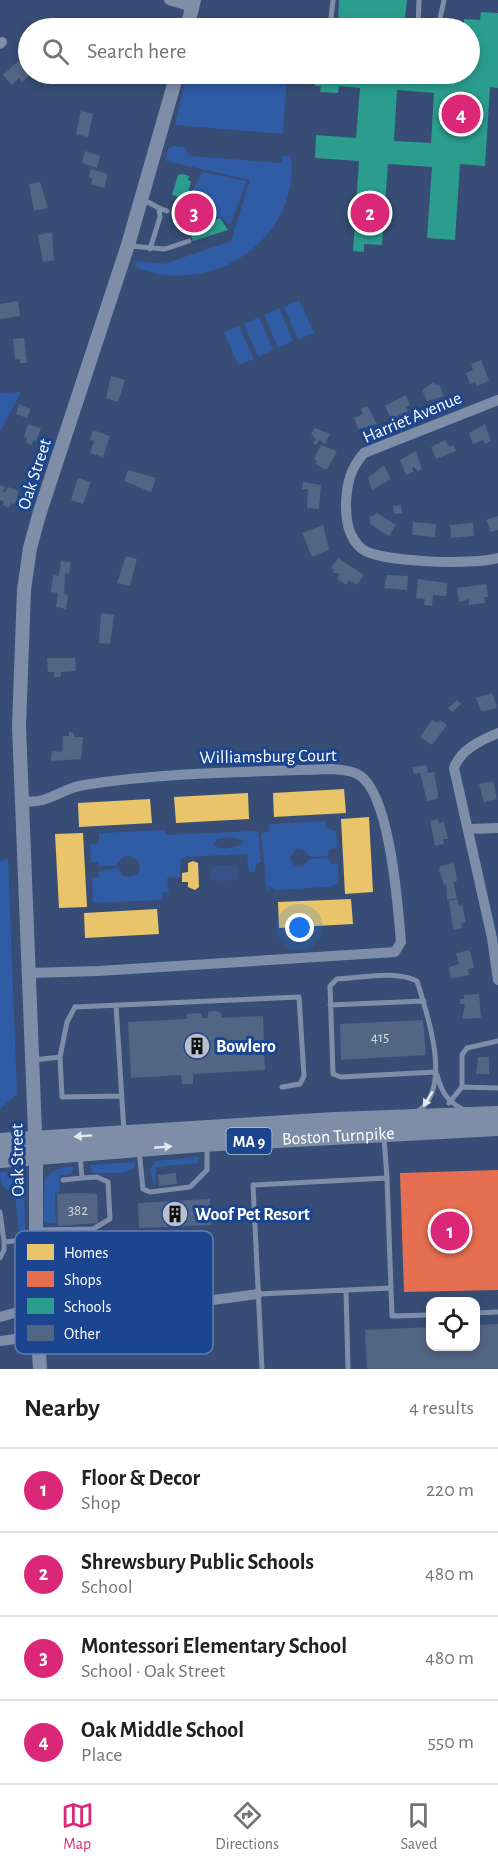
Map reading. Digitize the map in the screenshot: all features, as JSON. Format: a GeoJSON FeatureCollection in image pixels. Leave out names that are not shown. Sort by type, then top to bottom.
{"type":"FeatureCollection","features":[{"type":"Feature","properties":{"kind":"highway","name":"Boston Turnpike"},"geometry":{"type":"LineString","coordinates":[[0,1159],[35,1148],[124,1133],[498,1114]]}},
{"type":"Feature","properties":{"kind":"highway","name":"Boston Turnpike"},"geometry":{"type":"LineString","coordinates":[[0,1142],[80,1154],[207,1143],[498,1127]]}},
{"type":"Feature","properties":{"kind":"street"},"geometry":{"type":"LineString","coordinates":[[169,0],[193,3],[189,18]]}},
{"type":"Feature","properties":{"kind":"street","name":"Oak Street"},"geometry":{"type":"LineString","coordinates":[[36,1231],[24,801],[19,726],[20,636],[28,556],[39,515],[128,245],[174,84]]}},
{"type":"Feature","properties":{"kind":"street","name":"Harriet Avenue"},"geometry":{"type":"LineString","coordinates":[[498,400],[364,453],[355,463],[349,476],[346,510],[350,532],[355,542],[373,554],[461,562],[498,558]]}},
{"type":"Feature","properties":{"kind":"street"},"geometry":{"type":"LineString","coordinates":[[498,733],[469,748],[456,761],[454,768],[495,941],[498,980]]}},
{"type":"Feature","properties":{"kind":"street","name":"Williamsburg Court"},"geometry":{"type":"LineString","coordinates":[[24,801],[40,802],[74,786],[128,778],[332,769],[354,772],[361,775],[375,795],[387,833],[401,942],[395,952],[374,954],[107,971],[28,973]]}},
{"type":"Feature","properties":{"kind":"street"},"geometry":{"type":"LineString","coordinates":[[469,829],[498,828]]}},
{"type":"Feature","properties":{"kind":"street"},"geometry":{"type":"LineString","coordinates":[[213,1300],[258,1294]]}},
{"type":"Feature","properties":{"kind":"street"},"geometry":{"type":"LineString","coordinates":[[0,1317],[15,1312]]}},
{"type":"Feature","properties":{"kind":"street"},"geometry":{"type":"LineString","coordinates":[[0,1341],[15,1339]]}},
{"type":"Feature","properties":{"kind":"street","name":"Oak Street"},"geometry":{"type":"LineString","coordinates":[[39,1354],[40,1369]]}},
{"type":"Feature","properties":{"kind":"lane"},"geometry":{"type":"LineString","coordinates":[[331,18],[333,0]]}},
{"type":"Feature","properties":{"kind":"lane"},"geometry":{"type":"LineString","coordinates":[[418,18],[419,0]]}},
{"type":"Feature","properties":{"kind":"lane"},"geometry":{"type":"LineString","coordinates":[[440,18],[444,0]]}},
{"type":"Feature","properties":{"kind":"lane"},"geometry":{"type":"LineString","coordinates":[[142,199],[168,211]]}},
{"type":"Feature","properties":{"kind":"lane"},"geometry":{"type":"LineString","coordinates":[[150,249],[160,217],[159,208]]}},
{"type":"Feature","properties":{"kind":"lane"},"geometry":{"type":"LineString","coordinates":[[128,245],[165,249],[189,241]]}},
{"type":"Feature","properties":{"kind":"lane"},"geometry":{"type":"LineString","coordinates":[[436,1072],[340,1077],[333,1074],[330,986],[337,979],[407,976],[417,981],[433,1038],[436,1072],[442,1092],[449,1102],[473,1115]]}},
{"type":"Feature","properties":{"kind":"lane"},"geometry":{"type":"LineString","coordinates":[[122,1096],[62,1097],[60,1057],[67,1022],[75,1007],[299,997],[304,1076],[300,1084],[282,1087]]}},
{"type":"Feature","properties":{"kind":"lane"},"geometry":{"type":"LineString","coordinates":[[330,1005],[424,1001]]}},
{"type":"Feature","properties":{"kind":"lane"},"geometry":{"type":"LineString","coordinates":[[117,1005],[124,1133]]}},
{"type":"Feature","properties":{"kind":"lane"},"geometry":{"type":"LineString","coordinates":[[449,1102],[462,1088],[462,1055],[467,1048],[498,1041]]}},
{"type":"Feature","properties":{"kind":"lane"},"geometry":{"type":"LineString","coordinates":[[32,1060],[60,1057]]}},
{"type":"Feature","properties":{"kind":"lane"},"geometry":{"type":"LineString","coordinates":[[407,1118],[425,1107],[433,1094],[436,1072]]}},
{"type":"Feature","properties":{"kind":"lane"},"geometry":{"type":"LineString","coordinates":[[462,1088],[498,1088]]}},
{"type":"Feature","properties":{"kind":"lane"},"geometry":{"type":"LineString","coordinates":[[384,1133],[392,1316],[426,1315]]}},
{"type":"Feature","properties":{"kind":"lane"},"geometry":{"type":"LineString","coordinates":[[138,1149],[143,1189],[150,1192],[190,1187],[201,1178],[207,1170],[207,1143]]}},
{"type":"Feature","properties":{"kind":"lane"},"geometry":{"type":"LineString","coordinates":[[80,1154],[82,1178]]}},
{"type":"Feature","properties":{"kind":"lane"},"geometry":{"type":"LineString","coordinates":[[63,1180],[97,1178],[108,1182],[111,1214],[107,1223],[93,1228],[64,1231]]}},
{"type":"Feature","properties":{"kind":"lane"},"geometry":{"type":"LineString","coordinates":[[262,1369],[254,1185],[387,1178]]}},
{"type":"Feature","properties":{"kind":"lane"},"geometry":{"type":"LineString","coordinates":[[0,1212],[4,1242],[4,1250],[0,1258]]}},
{"type":"Feature","properties":{"kind":"lane"},"geometry":{"type":"LineString","coordinates":[[4,1242],[15,1239]]}},
{"type":"Feature","properties":{"kind":"lane"},"geometry":{"type":"LineString","coordinates":[[258,1294],[391,1288]]}},
{"type":"Feature","properties":{"kind":"lane"},"geometry":{"type":"LineString","coordinates":[[346,1291],[348,1369]]}},
{"type":"Feature","properties":{"kind":"lane"},"geometry":{"type":"LineString","coordinates":[[480,1313],[498,1312]]}},
{"type":"Feature","properties":{"kind":"shaded area"},"geometry":{"type":"Polygon","coordinates":[[[185,84],[286,84],[283,134],[175,125],[185,84]]]}},
{"type":"Feature","properties":{"kind":"shaded area"},"geometry":{"type":"Polygon","coordinates":[[[174,146],[184,147],[189,156],[282,163],[283,155],[291,157],[290,187],[281,213],[266,236],[245,254],[221,268],[194,275],[165,275],[137,268],[134,261],[164,264],[231,241],[250,180],[166,161],[168,149],[174,146]]]}},
{"type":"Feature","properties":{"kind":"shaded area"},"geometry":{"type":"Polygon","coordinates":[[[202,172],[247,181],[230,225],[221,217],[211,219],[203,194],[190,196],[202,172]]]}},
{"type":"Feature","properties":{"kind":"shaded area"},"geometry":{"type":"Polygon","coordinates":[[[299,300],[314,333],[298,340],[284,307],[299,300]]]}},
{"type":"Feature","properties":{"kind":"shaded area"},"geometry":{"type":"Polygon","coordinates":[[[279,308],[293,341],[278,348],[264,315],[279,308]]]}},
{"type":"Feature","properties":{"kind":"shaded area"},"geometry":{"type":"Polygon","coordinates":[[[259,317],[273,350],[258,357],[244,324],[259,317]]]}},
{"type":"Feature","properties":{"kind":"shaded area"},"geometry":{"type":"Polygon","coordinates":[[[239,326],[254,359],[238,365],[224,332],[239,326]]]}},
{"type":"Feature","properties":{"kind":"shaded area"},"geometry":{"type":"Polygon","coordinates":[[[21,392],[0,432],[0,393],[21,392]]]}},
{"type":"Feature","properties":{"kind":"shaded area"},"geometry":{"type":"Polygon","coordinates":[[[326,821],[326,828],[336,831],[337,848],[329,849],[328,856],[311,857],[303,849],[297,848],[290,858],[293,864],[299,867],[304,866],[309,859],[329,858],[331,864],[338,864],[338,884],[328,887],[275,890],[269,886],[267,893],[261,833],[269,832],[270,824],[326,821]]]}},
{"type":"Feature","properties":{"kind":"shaded area"},"geometry":{"type":"Polygon","coordinates":[[[165,830],[165,835],[258,831],[261,862],[256,864],[255,872],[249,872],[247,854],[186,857],[181,859],[180,877],[167,878],[169,893],[163,892],[162,900],[93,903],[92,877],[99,877],[99,871],[118,868],[122,875],[129,877],[138,873],[140,866],[137,860],[128,855],[115,866],[99,866],[98,862],[91,862],[90,844],[99,843],[99,833],[165,830]],[[232,837],[217,839],[213,844],[220,848],[228,848],[244,842],[232,837]]]}},
{"type":"Feature","properties":{"kind":"shaded area"},"geometry":{"type":"Polygon","coordinates":[[[8,857],[17,1094],[0,1109],[0,862],[8,857]]]}},
{"type":"Feature","properties":{"kind":"shaded area"},"geometry":{"type":"Polygon","coordinates":[[[237,865],[238,880],[214,881],[210,877],[213,866],[237,865]]]}},
{"type":"Feature","properties":{"kind":"shaded area"},"geometry":{"type":"Polygon","coordinates":[[[198,1157],[198,1163],[155,1167],[156,1183],[154,1186],[150,1169],[156,1161],[198,1157]]]}},
{"type":"Feature","properties":{"kind":"shaded area"},"geometry":{"type":"Polygon","coordinates":[[[135,1162],[134,1168],[123,1173],[93,1173],[90,1165],[135,1162]]]}},
{"type":"Feature","properties":{"kind":"shaded area"},"geometry":{"type":"Polygon","coordinates":[[[68,1166],[75,1168],[70,1174],[59,1175],[60,1191],[55,1193],[56,1223],[46,1223],[43,1220],[45,1178],[55,1170],[68,1166]]]}},
{"type":"Feature","properties":{"kind":"shaded area"},"geometry":{"type":"Polygon","coordinates":[[[12,1171],[19,1174],[24,1185],[25,1230],[23,1231],[19,1231],[15,1195],[3,1186],[0,1172],[12,1171]]]}},
{"type":"Feature","properties":{"kind":"building: Homes"},"geometry":{"type":"Polygon","coordinates":[[[344,789],[346,813],[274,817],[273,793],[344,789]]]}},
{"type":"Feature","properties":{"kind":"building: Homes"},"geometry":{"type":"Polygon","coordinates":[[[248,793],[249,819],[176,823],[174,797],[248,793]]]}},
{"type":"Feature","properties":{"kind":"building: Homes"},"geometry":{"type":"Polygon","coordinates":[[[150,799],[152,823],[79,827],[78,803],[150,799]]]}},
{"type":"Feature","properties":{"kind":"building: Homes"},"geometry":{"type":"Polygon","coordinates":[[[369,817],[373,892],[345,894],[341,819],[369,817]]]}},
{"type":"Feature","properties":{"kind":"building: Homes"},"geometry":{"type":"Polygon","coordinates":[[[83,833],[87,907],[59,908],[55,834],[83,833]]]}},
{"type":"Feature","properties":{"kind":"building: Homes"},"geometry":{"type":"Polygon","coordinates":[[[193,861],[198,863],[199,887],[195,890],[188,887],[188,882],[182,882],[182,873],[188,872],[188,863],[193,861]]]}},
{"type":"Feature","properties":{"kind":"building: Homes"},"geometry":{"type":"Polygon","coordinates":[[[351,899],[353,924],[279,928],[278,902],[351,899]]]}},
{"type":"Feature","properties":{"kind":"building: Homes"},"geometry":{"type":"Polygon","coordinates":[[[157,909],[159,934],[85,938],[84,913],[157,909]]]}},
{"type":"Feature","properties":{"kind":"building: Shops"},"geometry":{"type":"Polygon","coordinates":[[[498,1170],[498,1290],[404,1292],[400,1173],[498,1170]]]}},
{"type":"Feature","properties":{"kind":"building: Schools"},"geometry":{"type":"Polygon","coordinates":[[[339,0],[407,0],[405,18],[338,18],[339,0]]]}},
{"type":"Feature","properties":{"kind":"building: Schools"},"geometry":{"type":"Polygon","coordinates":[[[481,12],[498,13],[498,88],[490,87],[485,166],[460,164],[455,240],[427,238],[432,167],[388,164],[382,245],[364,244],[364,252],[353,251],[359,161],[315,158],[316,135],[356,138],[360,88],[339,86],[338,93],[320,92],[321,86],[315,86],[315,84],[480,84],[481,12]],[[397,90],[394,141],[431,143],[434,93],[397,90]]]}},
{"type":"Feature","properties":{"kind":"building: Schools"},"geometry":{"type":"Polygon","coordinates":[[[178,175],[189,176],[188,180],[191,181],[187,198],[199,194],[208,221],[220,218],[228,230],[193,241],[189,230],[194,229],[191,220],[176,225],[172,213],[183,210],[184,203],[182,198],[172,195],[178,175]]]}},
{"type":"Feature","properties":{"kind":"building: Other"},"geometry":{"type":"Polygon","coordinates":[[[18,61],[18,79],[12,85],[3,75],[18,61]]]}},
{"type":"Feature","properties":{"kind":"building: Other"},"geometry":{"type":"Polygon","coordinates":[[[81,111],[93,114],[88,137],[76,134],[81,111]]]}},
{"type":"Feature","properties":{"kind":"building: Other"},"geometry":{"type":"Polygon","coordinates":[[[85,151],[100,156],[97,168],[82,163],[85,151]]]}},
{"type":"Feature","properties":{"kind":"building: Other"},"geometry":{"type":"Polygon","coordinates":[[[91,169],[108,174],[104,188],[91,184],[92,178],[89,177],[91,169]]]}},
{"type":"Feature","properties":{"kind":"building: Other"},"geometry":{"type":"Polygon","coordinates":[[[40,182],[48,208],[34,211],[29,184],[40,182]]]}},
{"type":"Feature","properties":{"kind":"building: Other"},"geometry":{"type":"Polygon","coordinates":[[[52,232],[54,260],[43,262],[38,235],[52,232]]]}},
{"type":"Feature","properties":{"kind":"building: Other"},"geometry":{"type":"Polygon","coordinates":[[[18,301],[20,316],[0,319],[0,304],[18,301]]]}},
{"type":"Feature","properties":{"kind":"building: Other"},"geometry":{"type":"Polygon","coordinates":[[[24,338],[27,363],[20,363],[20,359],[15,360],[13,339],[24,338]]]}},
{"type":"Feature","properties":{"kind":"building: Other"},"geometry":{"type":"Polygon","coordinates":[[[481,360],[489,381],[477,386],[475,382],[470,384],[466,373],[473,370],[471,364],[481,360]]]}},
{"type":"Feature","properties":{"kind":"building: Other"},"geometry":{"type":"Polygon","coordinates":[[[111,376],[125,380],[118,402],[106,398],[111,376]]]}},
{"type":"Feature","properties":{"kind":"building: Other"},"geometry":{"type":"Polygon","coordinates":[[[434,382],[435,385],[439,384],[444,396],[427,401],[422,390],[434,382]]]}},
{"type":"Feature","properties":{"kind":"building: Other"},"geometry":{"type":"Polygon","coordinates":[[[406,395],[410,405],[406,407],[408,411],[391,419],[385,406],[406,395]]]}},
{"type":"Feature","properties":{"kind":"building: Other"},"geometry":{"type":"Polygon","coordinates":[[[19,404],[31,409],[27,418],[16,414],[19,404]]]}},
{"type":"Feature","properties":{"kind":"building: Other"},"geometry":{"type":"Polygon","coordinates":[[[367,406],[377,424],[358,429],[354,418],[363,414],[361,409],[367,406]]]}},
{"type":"Feature","properties":{"kind":"building: Other"},"geometry":{"type":"Polygon","coordinates":[[[28,424],[41,428],[32,445],[26,443],[27,438],[24,437],[28,424]]]}},
{"type":"Feature","properties":{"kind":"building: Other"},"geometry":{"type":"Polygon","coordinates":[[[485,424],[491,441],[485,444],[483,440],[473,444],[469,433],[485,424]]]}},
{"type":"Feature","properties":{"kind":"building: Other"},"geometry":{"type":"Polygon","coordinates":[[[315,428],[330,434],[325,444],[319,440],[316,445],[313,443],[316,439],[311,434],[315,428]]]}},
{"type":"Feature","properties":{"kind":"building: Other"},"geometry":{"type":"Polygon","coordinates":[[[93,430],[110,436],[103,457],[90,453],[94,441],[90,440],[93,430]]]}},
{"type":"Feature","properties":{"kind":"building: Other"},"geometry":{"type":"Polygon","coordinates":[[[445,440],[450,447],[454,445],[456,451],[436,459],[431,447],[445,440]]]}},
{"type":"Feature","properties":{"kind":"building: Other"},"geometry":{"type":"Polygon","coordinates":[[[321,445],[337,451],[327,470],[315,464],[317,461],[314,459],[321,445]]]}},
{"type":"Feature","properties":{"kind":"building: Other"},"geometry":{"type":"Polygon","coordinates":[[[416,451],[422,469],[418,471],[414,467],[413,472],[406,475],[400,460],[416,451]]]}},
{"type":"Feature","properties":{"kind":"building: Other"},"geometry":{"type":"Polygon","coordinates":[[[384,465],[391,479],[372,490],[368,478],[384,465]]]}},
{"type":"Feature","properties":{"kind":"building: Other"},"geometry":{"type":"Polygon","coordinates":[[[128,470],[156,478],[151,492],[124,481],[128,470]]]}},
{"type":"Feature","properties":{"kind":"building: Other"},"geometry":{"type":"Polygon","coordinates":[[[78,478],[91,482],[83,504],[71,500],[78,478]]]}},
{"type":"Feature","properties":{"kind":"building: Other"},"geometry":{"type":"Polygon","coordinates":[[[303,482],[321,485],[319,509],[307,508],[308,489],[302,489],[303,482]]]}},
{"type":"Feature","properties":{"kind":"building: Other"},"geometry":{"type":"Polygon","coordinates":[[[0,485],[5,487],[3,492],[5,493],[8,487],[18,491],[17,500],[14,504],[11,503],[9,508],[0,500],[0,485]]]}},
{"type":"Feature","properties":{"kind":"building: Other"},"geometry":{"type":"Polygon","coordinates":[[[401,505],[402,513],[394,514],[393,506],[401,505]]]}},
{"type":"Feature","properties":{"kind":"building: Other"},"geometry":{"type":"Polygon","coordinates":[[[377,513],[396,525],[389,536],[370,524],[370,517],[377,513]]]}},
{"type":"Feature","properties":{"kind":"building: Other"},"geometry":{"type":"Polygon","coordinates":[[[498,516],[498,530],[491,532],[486,520],[498,516]]]}},
{"type":"Feature","properties":{"kind":"building: Other"},"geometry":{"type":"Polygon","coordinates":[[[413,522],[436,524],[435,537],[412,535],[413,522]]]}},
{"type":"Feature","properties":{"kind":"building: Other"},"geometry":{"type":"Polygon","coordinates":[[[473,523],[474,536],[451,538],[450,525],[473,523]]]}},
{"type":"Feature","properties":{"kind":"building: Other"},"geometry":{"type":"Polygon","coordinates":[[[323,525],[329,550],[312,557],[302,533],[323,525]]]}},
{"type":"Feature","properties":{"kind":"building: Other"},"geometry":{"type":"Polygon","coordinates":[[[126,556],[137,559],[130,586],[117,583],[126,556]]]}},
{"type":"Feature","properties":{"kind":"building: Other"},"geometry":{"type":"Polygon","coordinates":[[[338,558],[364,575],[357,585],[349,580],[346,585],[337,579],[340,574],[332,572],[334,570],[331,568],[338,558]]]}},
{"type":"Feature","properties":{"kind":"building: Other"},"geometry":{"type":"Polygon","coordinates":[[[61,561],[71,562],[69,574],[65,573],[64,594],[68,595],[66,609],[56,607],[58,593],[51,592],[53,575],[59,576],[61,561]]]}},
{"type":"Feature","properties":{"kind":"building: Other"},"geometry":{"type":"Polygon","coordinates":[[[387,575],[408,576],[407,590],[384,588],[387,575]]]}},
{"type":"Feature","properties":{"kind":"building: Other"},"geometry":{"type":"Polygon","coordinates":[[[418,579],[447,583],[446,596],[433,595],[432,606],[424,605],[425,599],[416,598],[418,579]]]}},
{"type":"Feature","properties":{"kind":"building: Other"},"geometry":{"type":"Polygon","coordinates":[[[486,584],[488,597],[484,597],[485,603],[469,605],[469,599],[459,602],[457,588],[486,584]]]}},
{"type":"Feature","properties":{"kind":"building: Other"},"geometry":{"type":"Polygon","coordinates":[[[101,613],[114,615],[110,644],[99,643],[101,613]]]}},
{"type":"Feature","properties":{"kind":"building: Other"},"geometry":{"type":"Polygon","coordinates":[[[47,658],[75,658],[76,671],[61,672],[61,677],[54,677],[54,672],[48,672],[47,658]]]}},
{"type":"Feature","properties":{"kind":"building: Other"},"geometry":{"type":"Polygon","coordinates":[[[492,693],[497,706],[495,709],[481,711],[476,698],[492,693]]]}},
{"type":"Feature","properties":{"kind":"building: Other"},"geometry":{"type":"Polygon","coordinates":[[[457,700],[461,704],[452,712],[448,708],[457,700]]]}},
{"type":"Feature","properties":{"kind":"building: Other"},"geometry":{"type":"Polygon","coordinates":[[[432,720],[437,723],[440,720],[447,725],[432,745],[420,737],[432,720]]]}},
{"type":"Feature","properties":{"kind":"building: Other"},"geometry":{"type":"Polygon","coordinates":[[[69,732],[74,733],[74,737],[83,737],[81,759],[51,761],[52,751],[62,752],[63,736],[69,736],[69,732]]]}},
{"type":"Feature","properties":{"kind":"building: Other"},"geometry":{"type":"Polygon","coordinates":[[[427,765],[428,773],[434,772],[438,794],[437,799],[427,801],[420,773],[414,774],[412,767],[427,765]]]}},
{"type":"Feature","properties":{"kind":"building: Other"},"geometry":{"type":"Polygon","coordinates":[[[493,781],[497,799],[484,802],[479,784],[493,781]]]}},
{"type":"Feature","properties":{"kind":"building: Other"},"geometry":{"type":"Polygon","coordinates":[[[438,819],[439,823],[444,822],[448,839],[443,839],[444,844],[435,846],[430,821],[438,819]]]}},
{"type":"Feature","properties":{"kind":"building: Other"},"geometry":{"type":"Polygon","coordinates":[[[454,863],[457,881],[453,882],[457,898],[447,900],[446,884],[444,885],[439,870],[440,866],[454,863]]]}},
{"type":"Feature","properties":{"kind":"building: Other"},"geometry":{"type":"Polygon","coordinates":[[[458,899],[459,906],[462,905],[466,922],[461,923],[462,928],[453,930],[449,901],[458,899]]]}},
{"type":"Feature","properties":{"kind":"building: Other"},"geometry":{"type":"Polygon","coordinates":[[[470,950],[474,968],[468,969],[469,975],[451,979],[449,967],[459,964],[456,953],[470,950]]]}},
{"type":"Feature","properties":{"kind":"building: Other"},"geometry":{"type":"Polygon","coordinates":[[[479,994],[481,1018],[462,1019],[465,1004],[460,1004],[460,999],[464,999],[464,995],[479,994]]]}},
{"type":"Feature","properties":{"kind":"building: Other","name":"Bowlero"},"geometry":{"type":"Polygon","coordinates":[[[208,1012],[221,1013],[221,1018],[263,1016],[265,1070],[193,1074],[193,1084],[182,1084],[181,1075],[131,1078],[128,1022],[187,1019],[187,1014],[201,1013],[202,1018],[208,1018],[208,1012]]]}},
{"type":"Feature","properties":{"kind":"building: Other"},"geometry":{"type":"Polygon","coordinates":[[[423,1020],[426,1055],[341,1060],[340,1024],[423,1020]]]}},
{"type":"Feature","properties":{"kind":"building: Other"},"geometry":{"type":"Polygon","coordinates":[[[478,1057],[489,1057],[489,1074],[476,1074],[478,1057]]]}},
{"type":"Feature","properties":{"kind":"building: Other"},"geometry":{"type":"Polygon","coordinates":[[[176,1173],[177,1184],[159,1186],[158,1175],[176,1173]]]}},
{"type":"Feature","properties":{"kind":"building: Other"},"geometry":{"type":"Polygon","coordinates":[[[57,1194],[97,1194],[98,1223],[58,1226],[57,1194]]]}},
{"type":"Feature","properties":{"kind":"building: Other","name":"Woof Pet Resort"},"geometry":{"type":"Polygon","coordinates":[[[210,1199],[211,1225],[139,1228],[138,1203],[210,1199]]]}},
{"type":"Feature","properties":{"kind":"building: Other"},"geometry":{"type":"Polygon","coordinates":[[[498,1324],[498,1369],[367,1369],[365,1330],[426,1327],[426,1351],[480,1351],[480,1325],[498,1324]]]}},
{"type":"Feature","properties":{"kind":"place","name":"Oak Middle School"},"geometry":{"type":"Point","coordinates":[461,114]}},
{"type":"Feature","properties":{"kind":"place","name":"Montessori Elementary School"},"geometry":{"type":"Point","coordinates":[194,213]}},
{"type":"Feature","properties":{"kind":"place","name":"Shrewsbury Public Schools"},"geometry":{"type":"Point","coordinates":[370,213]}},
{"type":"Feature","properties":{"kind":"place","name":"Bowlero"},"geometry":{"type":"Point","coordinates":[197,1046]}},
{"type":"Feature","properties":{"kind":"place","name":"Woof Pet Resort"},"geometry":{"type":"Point","coordinates":[175,1214]}},
{"type":"Feature","properties":{"kind":"place","name":"Floor & Decor"},"geometry":{"type":"Point","coordinates":[450,1231]}}]}
